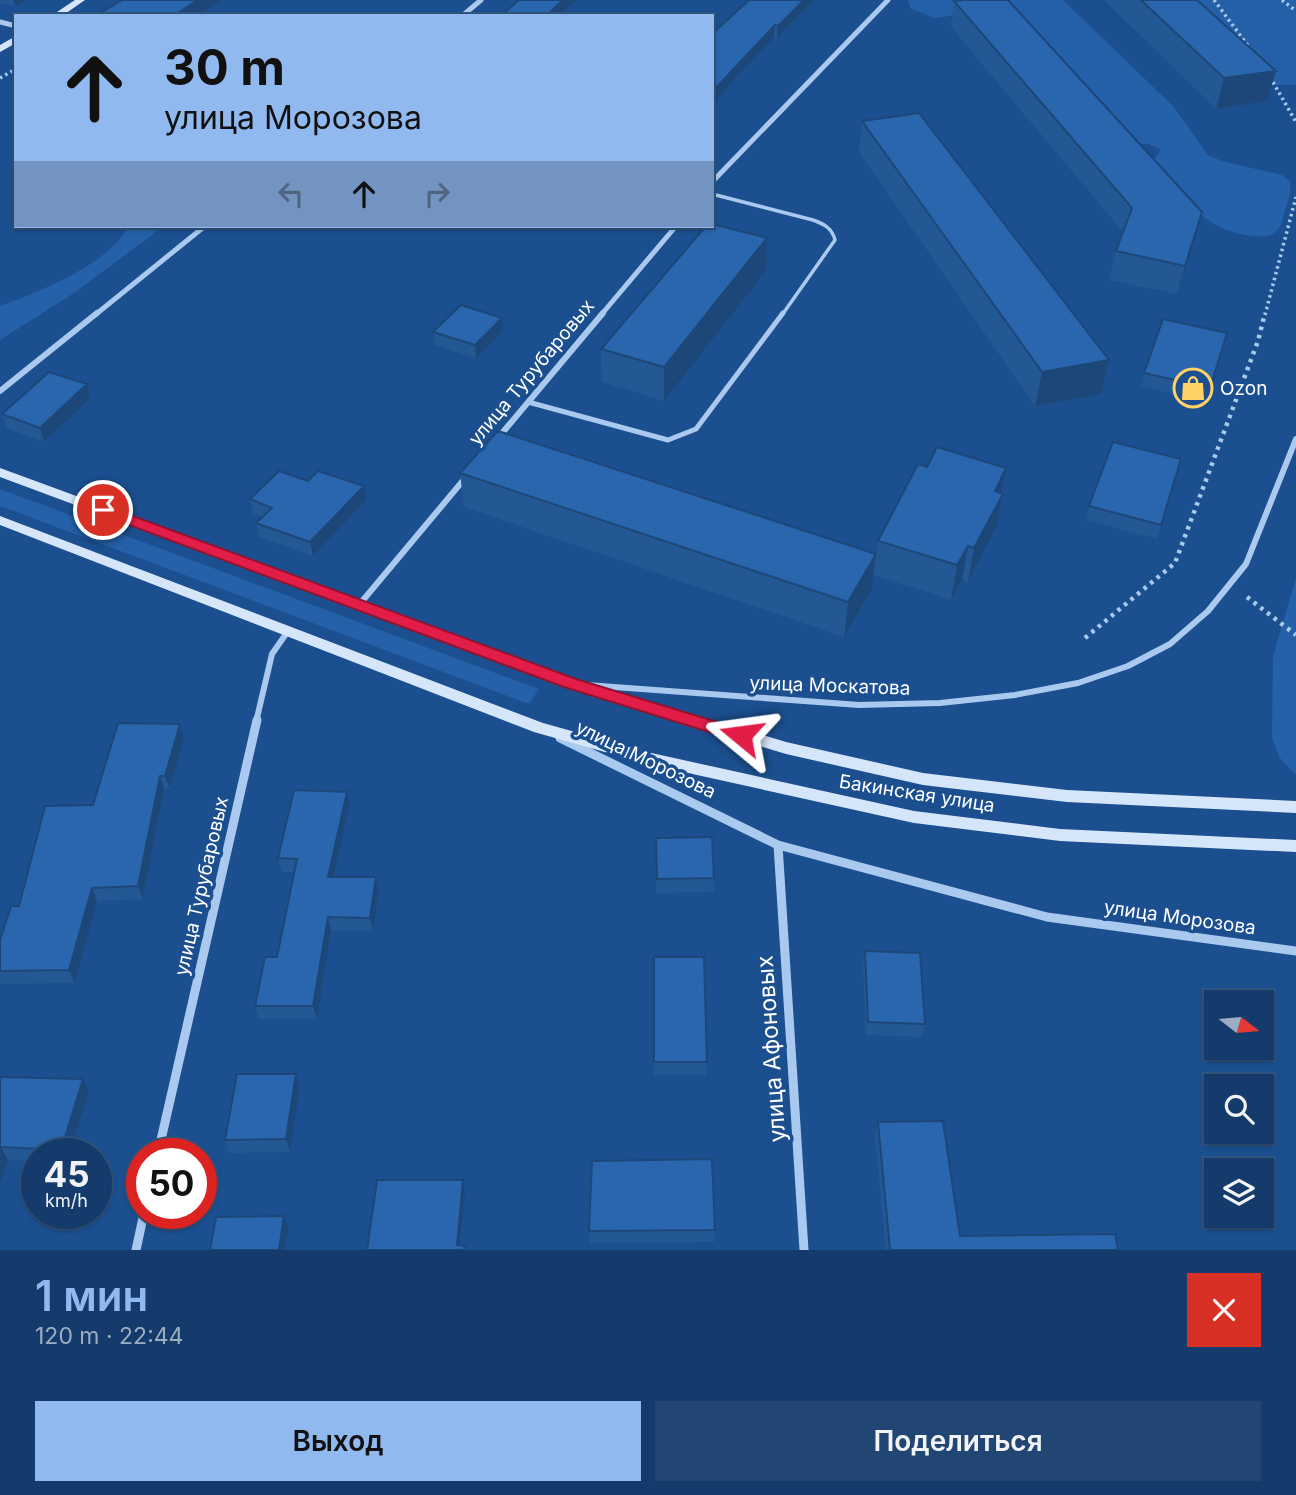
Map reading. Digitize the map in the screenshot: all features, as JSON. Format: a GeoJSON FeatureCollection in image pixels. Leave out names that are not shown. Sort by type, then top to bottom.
{"type":"FeatureCollection","features":[{"type":"Feature","properties":{"kind":"main road"},"geometry":{"type":"LineString","coordinates":[[58,14],[81,0]]}},
{"type":"Feature","properties":{"kind":"main road"},"geometry":{"type":"LineString","coordinates":[[0,472],[570,683]]}},
{"type":"Feature","properties":{"kind":"main road","name":"улица Морозова"},"geometry":{"type":"LineString","coordinates":[[0,520],[539,728]]}},
{"type":"Feature","properties":{"kind":"main road","name":"Бакинская улица"},"geometry":{"type":"LineString","coordinates":[[570,683],[786,748],[923,779],[1067,796],[1296,807]]}},
{"type":"Feature","properties":{"kind":"main road","name":"Бакинская улица"},"geometry":{"type":"LineString","coordinates":[[539,728],[647,758],[914,817],[1060,835],[1296,846]]}},
{"type":"Feature","properties":{"kind":"street"},"geometry":{"type":"LineString","coordinates":[[464,14],[481,0]]}},
{"type":"Feature","properties":{"kind":"street"},"geometry":{"type":"LineString","coordinates":[[714,180],[888,0]]}},
{"type":"Feature","properties":{"kind":"street"},"geometry":{"type":"LineString","coordinates":[[0,391],[203,228]]}},
{"type":"Feature","properties":{"kind":"street","name":"улица Турубаровых"},"geometry":{"type":"LineString","coordinates":[[492,445],[674,228]]}},
{"type":"Feature","properties":{"kind":"street","name":"улица Москатова"},"geometry":{"type":"LineString","coordinates":[[570,683],[859,705],[940,703],[1015,695],[1078,682],[1128,666],[1170,644],[1208,611],[1246,564],[1296,439]]}},
{"type":"Feature","properties":{"kind":"street","name":"улица Турубаровых"},"geometry":{"type":"LineString","coordinates":[[359,605],[474,466]]}},
{"type":"Feature","properties":{"kind":"street","name":"улица Турубаровых"},"geometry":{"type":"LineString","coordinates":[[161,1138],[272,654],[288,631]]}},
{"type":"Feature","properties":{"kind":"street","name":"улица Морозова"},"geometry":{"type":"LineString","coordinates":[[539,728],[778,845],[1047,917],[1296,951]]}},
{"type":"Feature","properties":{"kind":"street","name":"улица Афоновых"},"geometry":{"type":"LineString","coordinates":[[778,845],[804,1250]]}},
{"type":"Feature","properties":{"kind":"street"},"geometry":{"type":"LineString","coordinates":[[136,1250],[141,1229]]}},
{"type":"Feature","properties":{"kind":"lane"},"geometry":{"type":"LineString","coordinates":[[528,402],[668,440],[696,429],[835,240],[834,232],[826,225],[813,220],[714,195]]}},
{"type":"Feature","properties":{"kind":"path"},"geometry":{"type":"LineString","coordinates":[[1214,0],[1251,51]]}},
{"type":"Feature","properties":{"kind":"path"},"geometry":{"type":"LineString","coordinates":[[1282,0],[1296,11]]}},
{"type":"Feature","properties":{"kind":"path"},"geometry":{"type":"LineString","coordinates":[[1266,71],[1296,122]]}},
{"type":"Feature","properties":{"kind":"path"},"geometry":{"type":"LineString","coordinates":[[1086,639],[1175,563],[1258,341],[1296,197]]}},
{"type":"Feature","properties":{"kind":"path"},"geometry":{"type":"LineString","coordinates":[[1229,584],[1296,635]]}},
{"type":"Feature","properties":{"kind":"shaded area"},"geometry":{"type":"Polygon","coordinates":[[[908,0],[1063,0],[1174,107],[1208,155],[1222,161],[1282,175],[1290,181],[1289,195],[1279,228],[1270,235],[1255,236],[1238,234],[1208,220],[1194,210],[1147,161],[1155,158],[1161,150],[1149,144],[1139,144],[972,13],[934,18],[910,8],[908,0]]]}},
{"type":"Feature","properties":{"kind":"shaded area"},"geometry":{"type":"Polygon","coordinates":[[[1167,0],[1296,0],[1296,85],[1266,85],[1167,0]]]}},
{"type":"Feature","properties":{"kind":"shaded area"},"geometry":{"type":"Polygon","coordinates":[[[127,228],[161,228],[74,293],[0,340],[0,306],[71,275],[89,265],[119,240],[127,228]]]}},
{"type":"Feature","properties":{"kind":"shaded area"},"geometry":{"type":"Polygon","coordinates":[[[0,489],[539,689],[529,704],[0,506],[0,489]]]}},
{"type":"Feature","properties":{"kind":"shaded area"},"geometry":{"type":"Polygon","coordinates":[[[1296,578],[1296,775],[1279,757],[1272,738],[1273,656],[1296,578]]]}},
{"type":"Feature","properties":{"kind":"building"},"geometry":{"type":"Polygon","coordinates":[[[122,0],[198,0],[176,14],[102,12],[122,0]]]}},
{"type":"Feature","properties":{"kind":"building"},"geometry":{"type":"Polygon","coordinates":[[[519,0],[563,0],[548,14],[503,14],[519,0]]]}},
{"type":"Feature","properties":{"kind":"building"},"geometry":{"type":"Polygon","coordinates":[[[749,0],[804,0],[778,26],[775,25],[714,90],[714,32],[749,0]]]}},
{"type":"Feature","properties":{"kind":"building"},"geometry":{"type":"Polygon","coordinates":[[[1008,0],[1202,212],[1185,266],[1116,251],[1132,208],[954,1],[1008,0]]]}},
{"type":"Feature","properties":{"kind":"building"},"geometry":{"type":"Polygon","coordinates":[[[1141,0],[1197,0],[1276,71],[1224,78],[1141,0]]]}},
{"type":"Feature","properties":{"kind":"building"},"geometry":{"type":"Polygon","coordinates":[[[919,113],[1109,360],[1042,372],[862,121],[919,113]]]}},
{"type":"Feature","properties":{"kind":"building"},"geometry":{"type":"Polygon","coordinates":[[[714,225],[767,238],[664,367],[601,349],[704,228],[714,228],[714,225]]]}},
{"type":"Feature","properties":{"kind":"building"},"geometry":{"type":"Polygon","coordinates":[[[461,305],[502,318],[475,345],[433,332],[461,305]]]}},
{"type":"Feature","properties":{"kind":"building"},"geometry":{"type":"Polygon","coordinates":[[[1163,319],[1227,333],[1210,388],[1144,373],[1163,319]]]}},
{"type":"Feature","properties":{"kind":"building"},"geometry":{"type":"Polygon","coordinates":[[[49,372],[87,384],[40,428],[2,414],[49,372]]]}},
{"type":"Feature","properties":{"kind":"building"},"geometry":{"type":"Polygon","coordinates":[[[498,431],[876,554],[848,602],[460,473],[498,431]]]}},
{"type":"Feature","properties":{"kind":"building"},"geometry":{"type":"Polygon","coordinates":[[[1113,442],[1181,459],[1161,525],[1089,506],[1113,442]]]}},
{"type":"Feature","properties":{"kind":"building"},"geometry":{"type":"Polygon","coordinates":[[[937,447],[1006,468],[995,491],[1003,494],[974,548],[968,546],[957,565],[878,541],[918,464],[927,467],[937,447]]]}},
{"type":"Feature","properties":{"kind":"building"},"geometry":{"type":"Polygon","coordinates":[[[279,471],[308,481],[318,471],[364,486],[310,542],[256,523],[272,508],[250,499],[279,471]]]}},
{"type":"Feature","properties":{"kind":"building"},"geometry":{"type":"Polygon","coordinates":[[[118,723],[180,724],[165,776],[160,776],[138,886],[92,888],[69,970],[0,971],[0,940],[11,906],[19,906],[45,806],[93,805],[118,723]]]}},
{"type":"Feature","properties":{"kind":"building"},"geometry":{"type":"Polygon","coordinates":[[[294,790],[347,792],[328,877],[376,877],[370,918],[328,917],[313,1006],[255,1006],[265,957],[277,957],[297,859],[278,858],[294,790]]]}},
{"type":"Feature","properties":{"kind":"building"},"geometry":{"type":"Polygon","coordinates":[[[712,837],[714,878],[657,879],[656,838],[712,837]]]}},
{"type":"Feature","properties":{"kind":"building"},"geometry":{"type":"Polygon","coordinates":[[[865,951],[920,953],[925,1024],[868,1022],[865,951]]]}},
{"type":"Feature","properties":{"kind":"building"},"geometry":{"type":"Polygon","coordinates":[[[654,957],[704,957],[707,1062],[654,1062],[654,957]]]}},
{"type":"Feature","properties":{"kind":"building"},"geometry":{"type":"Polygon","coordinates":[[[237,1074],[296,1074],[286,1139],[225,1140],[237,1074]]]}},
{"type":"Feature","properties":{"kind":"building"},"geometry":{"type":"Polygon","coordinates":[[[0,1077],[83,1079],[65,1138],[21,1138],[21,1148],[1,1147],[0,1150],[0,1077]]]}},
{"type":"Feature","properties":{"kind":"building"},"geometry":{"type":"Polygon","coordinates":[[[943,1121],[960,1236],[1115,1234],[1118,1250],[890,1250],[878,1122],[943,1121]]]}},
{"type":"Feature","properties":{"kind":"building"},"geometry":{"type":"Polygon","coordinates":[[[712,1159],[715,1230],[589,1231],[592,1161],[712,1159]]]}},
{"type":"Feature","properties":{"kind":"building"},"geometry":{"type":"Polygon","coordinates":[[[377,1180],[463,1180],[457,1245],[465,1246],[464,1250],[367,1250],[377,1180]]]}},
{"type":"Feature","properties":{"kind":"building"},"geometry":{"type":"Polygon","coordinates":[[[284,1216],[279,1250],[210,1250],[214,1229],[217,1229],[217,1217],[284,1216]]]}},
{"type":"Feature","properties":{"kind":"place","name":"Ozon"},"geometry":{"type":"Point","coordinates":[1193,388]}},
{"type":"Feature","properties":{"kind":"route"},"geometry":{"type":"LineString","coordinates":[[103,510],[570,683],[741,735]]}}]}
